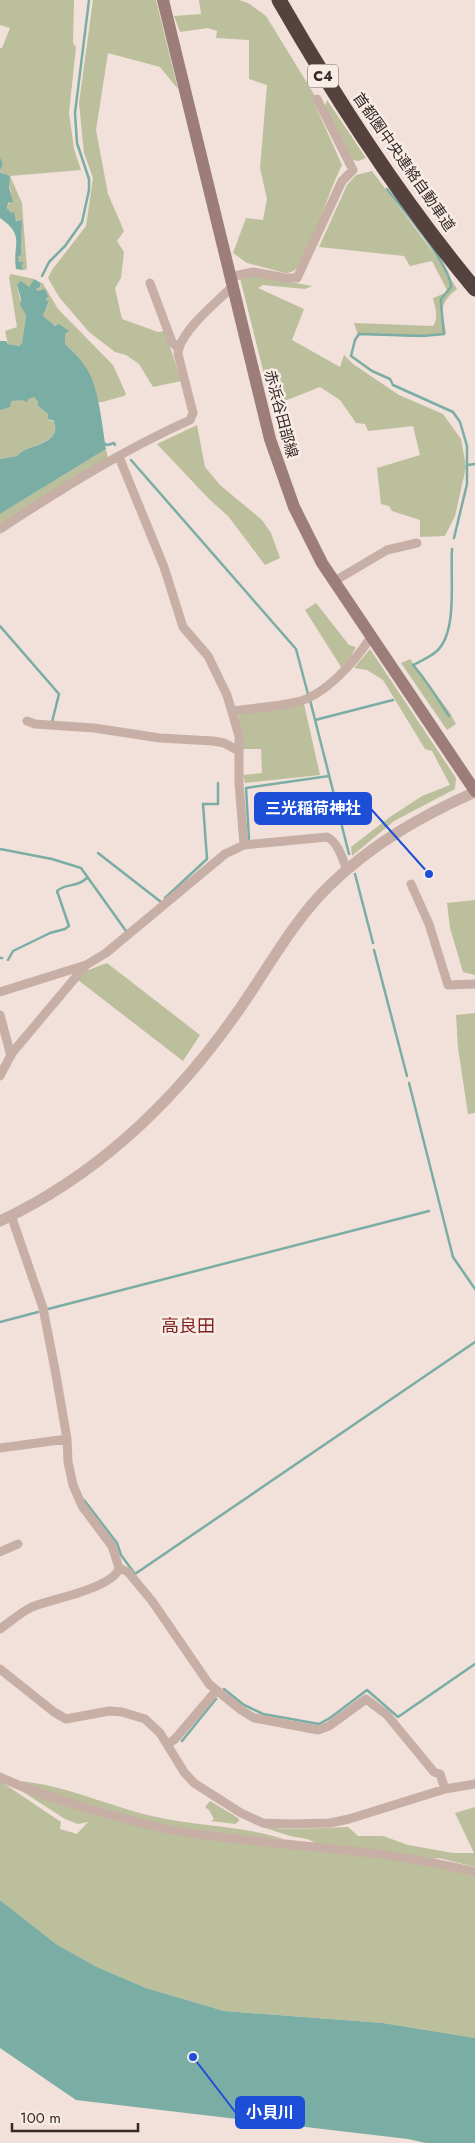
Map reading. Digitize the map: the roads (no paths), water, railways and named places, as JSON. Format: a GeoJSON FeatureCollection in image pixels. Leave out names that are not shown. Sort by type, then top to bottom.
{"type":"FeatureCollection","features":[{"type":"Feature","properties":{"kind":"highway","name":"首都圏中央連絡自動車道"},"geometry":{"type":"LineString","coordinates":[[279,0],[325,79],[371,149],[419,217],[475,288]]}},
{"type":"Feature","properties":{"kind":"main road","name":"赤浜谷田部線"},"geometry":{"type":"LineString","coordinates":[[163,0],[270,439],[280,472],[303,526],[333,582],[475,792]]}},
{"type":"Feature","properties":{"kind":"street"},"geometry":{"type":"LineString","coordinates":[[0,529],[47,498],[161,433],[193,417],[178,348],[188,332],[231,281],[253,272],[297,278],[342,181],[353,170],[317,99]]}},
{"type":"Feature","properties":{"kind":"street"},"geometry":{"type":"LineString","coordinates":[[150,283],[172,342],[178,348]]}},
{"type":"Feature","properties":{"kind":"street"},"geometry":{"type":"LineString","coordinates":[[119,457],[164,567],[183,627],[208,656],[227,695],[239,736],[239,782],[244,845]]}},
{"type":"Feature","properties":{"kind":"street"},"geometry":{"type":"LineString","coordinates":[[333,582],[387,550],[417,542]]}},
{"type":"Feature","properties":{"kind":"street"},"geometry":{"type":"LineString","coordinates":[[232,711],[298,702],[311,697],[357,658],[371,637]]}},
{"type":"Feature","properties":{"kind":"street"},"geometry":{"type":"LineString","coordinates":[[27,722],[94,728],[160,738],[213,741],[224,743],[239,751]]}},
{"type":"Feature","properties":{"kind":"street"},"geometry":{"type":"LineString","coordinates":[[0,1629],[31,1608],[100,1584],[116,1575],[119,1568],[112,1546],[79,1500],[68,1462],[67,1439],[43,1308],[5,1219],[83,1173],[130,1137],[168,1100],[208,1053],[307,912],[329,886],[397,832],[430,813],[475,792]]}},
{"type":"Feature","properties":{"kind":"street"},"geometry":{"type":"LineString","coordinates":[[0,992],[86,965],[106,954],[225,854],[244,845],[332,839],[347,870]]}},
{"type":"Feature","properties":{"kind":"street"},"geometry":{"type":"LineString","coordinates":[[411,884],[429,924],[448,985],[475,984]]}},
{"type":"Feature","properties":{"kind":"street"},"geometry":{"type":"LineString","coordinates":[[0,1076],[11,1056],[86,965]]}},
{"type":"Feature","properties":{"kind":"street"},"geometry":{"type":"LineString","coordinates":[[0,1014],[11,1056]]}},
{"type":"Feature","properties":{"kind":"street"},"geometry":{"type":"LineString","coordinates":[[0,1448],[67,1439]]}},
{"type":"Feature","properties":{"kind":"street"},"geometry":{"type":"LineString","coordinates":[[0,1552],[18,1544]]}},
{"type":"Feature","properties":{"kind":"street"},"geometry":{"type":"LineString","coordinates":[[119,1568],[128,1572],[146,1594],[173,1630],[199,1672],[216,1691],[241,1710],[254,1718],[312,1729],[328,1726],[366,1699],[387,1715],[434,1772],[440,1774],[445,1789]]}},
{"type":"Feature","properties":{"kind":"street"},"geometry":{"type":"LineString","coordinates":[[0,1669],[61,1717],[72,1719],[109,1711],[122,1712],[145,1719],[153,1725],[168,1744],[184,1772],[194,1783],[255,1825],[330,1823],[349,1819],[445,1789],[475,1784]]}},
{"type":"Feature","properties":{"kind":"street"},"geometry":{"type":"LineString","coordinates":[[168,1744],[216,1691]]}},
{"type":"Feature","properties":{"kind":"street"},"geometry":{"type":"LineString","coordinates":[[0,1777],[75,1804],[160,1828],[430,1862],[475,1872]]}},
{"type":"Feature","properties":{"kind":"water"},"geometry":{"type":"Polygon","coordinates":[[[0,157],[3,164],[0,170],[0,157]]]}},
{"type":"Feature","properties":{"kind":"water"},"geometry":{"type":"Polygon","coordinates":[[[0,170],[1,173],[10,176],[9,187],[13,202],[8,203],[7,208],[11,213],[14,212],[16,221],[22,220],[21,255],[18,257],[19,262],[24,262],[21,266],[24,270],[16,269],[15,235],[8,224],[0,218],[0,170]]]}},
{"type":"Feature","properties":{"kind":"water"},"geometry":{"type":"Polygon","coordinates":[[[34,279],[41,283],[40,287],[36,289],[38,291],[45,289],[48,297],[46,300],[49,301],[43,316],[55,326],[59,324],[69,331],[65,334],[65,344],[87,369],[92,379],[99,404],[106,449],[0,514],[0,459],[17,456],[21,452],[50,439],[55,428],[54,421],[48,419],[48,414],[38,406],[38,402],[34,397],[28,399],[27,402],[22,400],[11,401],[10,407],[0,410],[0,341],[6,341],[8,344],[19,346],[22,343],[26,315],[20,305],[21,299],[17,285],[21,281],[29,287],[34,279]]]}},
{"type":"Feature","properties":{"kind":"water"},"geometry":{"type":"Polygon","coordinates":[[[0,1900],[56,1944],[97,1967],[146,1988],[224,2011],[383,2023],[475,2038],[475,2143],[426,2143],[408,2139],[76,2100],[0,2048],[0,1900]]]}},
{"type":"Feature","properties":{"kind":"waterway"},"geometry":{"type":"LineString","coordinates":[[42,276],[49,262],[65,246],[82,222],[89,190],[89,179],[77,143],[75,113],[89,0]]}},
{"type":"Feature","properties":{"kind":"waterway"},"geometry":{"type":"LineString","coordinates":[[387,189],[435,252],[449,277],[451,287],[441,299],[444,334],[423,336],[359,334],[355,340],[351,356],[372,371],[390,379],[393,385],[453,412],[460,422],[467,446],[467,484],[454,538]]}},
{"type":"Feature","properties":{"kind":"waterway"},"geometry":{"type":"LineString","coordinates":[[102,443],[108,445],[114,443],[115,445]]}},
{"type":"Feature","properties":{"kind":"waterway"},"geometry":{"type":"LineString","coordinates":[[131,460],[296,649],[308,694]]}},
{"type":"Feature","properties":{"kind":"waterway"},"geometry":{"type":"LineString","coordinates":[[468,465],[475,464]]}},
{"type":"Feature","properties":{"kind":"waterway"},"geometry":{"type":"LineString","coordinates":[[449,716],[413,665],[437,651],[444,642],[448,631],[452,603],[452,549]]}},
{"type":"Feature","properties":{"kind":"waterway"},"geometry":{"type":"LineString","coordinates":[[0,626],[59,694],[52,722]]}},
{"type":"Feature","properties":{"kind":"waterway"},"geometry":{"type":"LineString","coordinates":[[310,700],[349,854]]}},
{"type":"Feature","properties":{"kind":"waterway"},"geometry":{"type":"LineString","coordinates":[[315,720],[393,700]]}},
{"type":"Feature","properties":{"kind":"waterway"},"geometry":{"type":"LineString","coordinates":[[249,839],[246,788],[329,776]]}},
{"type":"Feature","properties":{"kind":"waterway"},"geometry":{"type":"LineString","coordinates":[[165,898],[207,859],[203,804],[218,804],[218,783]]}},
{"type":"Feature","properties":{"kind":"waterway"},"geometry":{"type":"LineString","coordinates":[[0,849],[52,859],[81,868],[126,931]]}},
{"type":"Feature","properties":{"kind":"waterway"},"geometry":{"type":"LineString","coordinates":[[98,853],[161,902]]}},
{"type":"Feature","properties":{"kind":"waterway"},"geometry":{"type":"LineString","coordinates":[[355,874],[373,943]]}},
{"type":"Feature","properties":{"kind":"waterway"},"geometry":{"type":"LineString","coordinates":[[8,960],[13,951],[69,926],[57,891],[87,878]]}},
{"type":"Feature","properties":{"kind":"waterway"},"geometry":{"type":"LineString","coordinates":[[374,950],[407,1076]]}},
{"type":"Feature","properties":{"kind":"waterway"},"geometry":{"type":"LineString","coordinates":[[409,1083],[453,1257],[475,1289]]}},
{"type":"Feature","properties":{"kind":"waterway"},"geometry":{"type":"LineString","coordinates":[[48,1309],[429,1211]]}},
{"type":"Feature","properties":{"kind":"waterway"},"geometry":{"type":"LineString","coordinates":[[0,1322],[38,1312]]}},
{"type":"Feature","properties":{"kind":"waterway"},"geometry":{"type":"LineString","coordinates":[[84,1500],[117,1543],[121,1555],[135,1574],[475,1342]]}},
{"type":"Feature","properties":{"kind":"waterway"},"geometry":{"type":"LineString","coordinates":[[224,1689],[244,1705],[263,1714],[319,1724],[367,1690],[398,1717],[475,1664]]}},
{"type":"Feature","properties":{"kind":"waterway"},"geometry":{"type":"LineString","coordinates":[[182,1741],[216,1699]]}},
{"type":"Feature","properties":{"kind":"place","name":"三光稲荷神社"},"geometry":{"type":"Point","coordinates":[429,874]}},
{"type":"Feature","properties":{"kind":"place","name":"小貝川"},"geometry":{"type":"Point","coordinates":[193,2057]}},
{"type":"Feature","properties":{"kind":"district","name":"高良田"},"geometry":{"type":"Point","coordinates":[188,1326]}}]}
